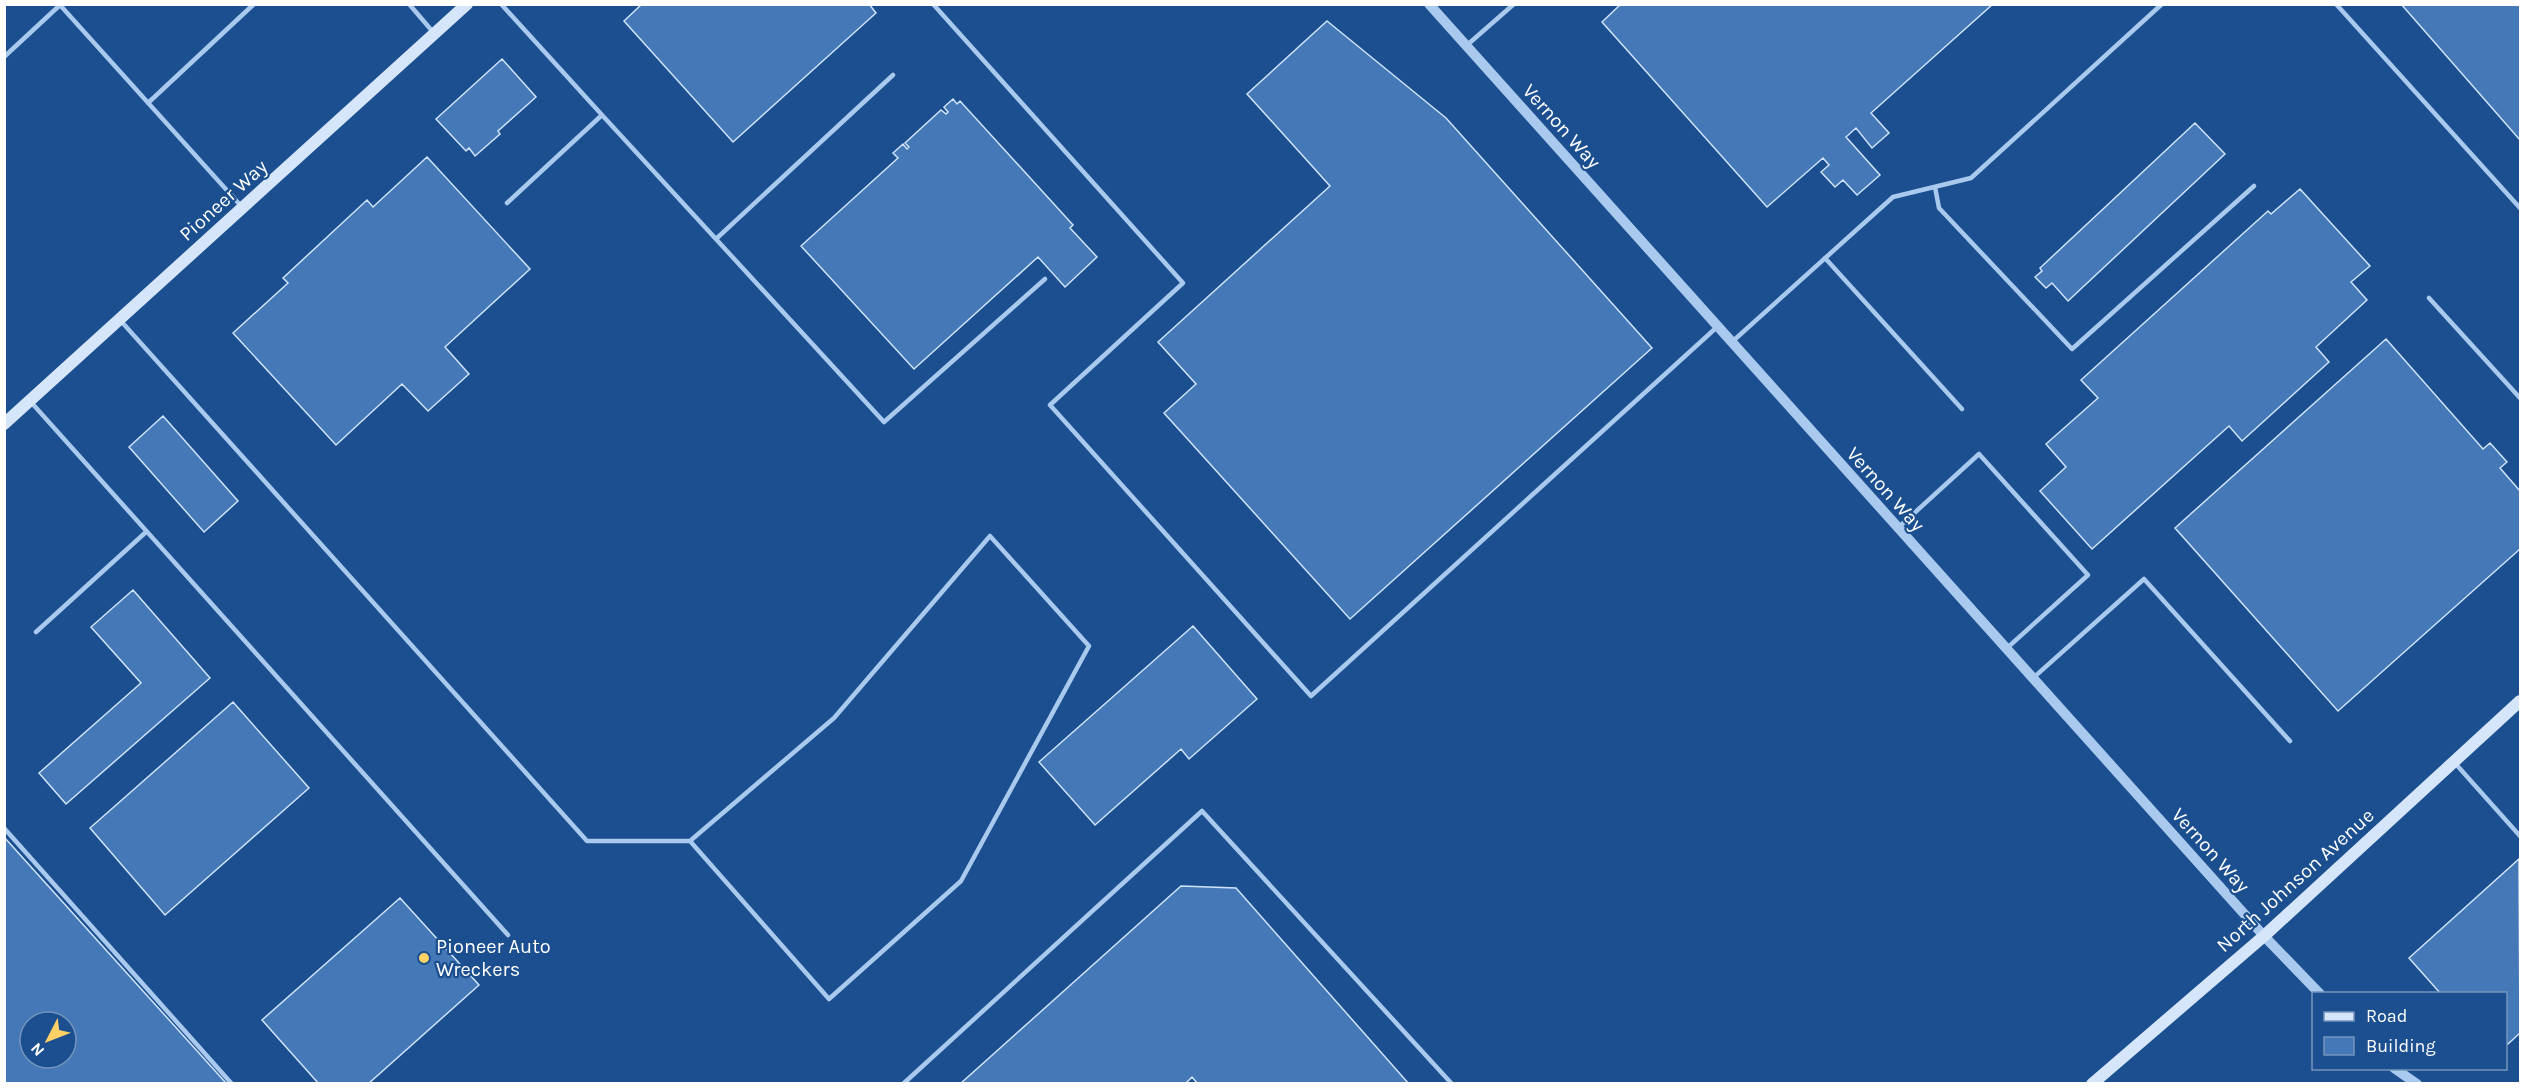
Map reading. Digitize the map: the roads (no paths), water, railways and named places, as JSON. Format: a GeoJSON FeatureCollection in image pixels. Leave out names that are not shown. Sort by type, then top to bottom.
{"type":"FeatureCollection","features":[{"type":"Feature","properties":{"kind":"main road","name":"Pioneer Way"},"geometry":{"type":"LineString","coordinates":[[4,424],[467,4]]}},
{"type":"Feature","properties":{"kind":"main road","name":"North Johnson Avenue"},"geometry":{"type":"LineString","coordinates":[[2092,1083],[2264,936],[2520,701]]}},
{"type":"Feature","properties":{"kind":"street","name":"Vernon Way"},"geometry":{"type":"LineString","coordinates":[[1429,4],[2264,936],[2319,992]]}},
{"type":"Feature","properties":{"kind":"street"},"geometry":{"type":"LineString","coordinates":[[2397,1070],[2417,1083]]}},
{"type":"Feature","properties":{"kind":"lane"},"geometry":{"type":"LineString","coordinates":[[148,103],[254,4]]}},
{"type":"Feature","properties":{"kind":"lane"},"geometry":{"type":"LineString","coordinates":[[409,4],[435,34]]}},
{"type":"Feature","properties":{"kind":"lane"},"geometry":{"type":"LineString","coordinates":[[501,4],[884,422],[1045,279]]}},
{"type":"Feature","properties":{"kind":"lane"},"geometry":{"type":"LineString","coordinates":[[933,4],[1183,283],[1050,405],[1311,696],[1717,327]]}},
{"type":"Feature","properties":{"kind":"lane"},"geometry":{"type":"LineString","coordinates":[[1466,46],[1514,4]]}},
{"type":"Feature","properties":{"kind":"lane"},"geometry":{"type":"LineString","coordinates":[[1731,343],[1893,197],[1971,178],[2162,4]]}},
{"type":"Feature","properties":{"kind":"lane"},"geometry":{"type":"LineString","coordinates":[[2336,4],[2520,208]]}},
{"type":"Feature","properties":{"kind":"lane"},"geometry":{"type":"LineString","coordinates":[[4,57],[60,5],[242,208]]}},
{"type":"Feature","properties":{"kind":"lane"},"geometry":{"type":"LineString","coordinates":[[716,239],[893,75]]}},
{"type":"Feature","properties":{"kind":"lane"},"geometry":{"type":"LineString","coordinates":[[507,203],[602,115]]}},
{"type":"Feature","properties":{"kind":"lane"},"geometry":{"type":"LineString","coordinates":[[1935,187],[1939,208],[2072,350],[2254,186]]}},
{"type":"Feature","properties":{"kind":"lane"},"geometry":{"type":"LineString","coordinates":[[1825,258],[1962,410]]}},
{"type":"Feature","properties":{"kind":"lane"},"geometry":{"type":"LineString","coordinates":[[2429,298],[2520,398]]}},
{"type":"Feature","properties":{"kind":"lane"},"geometry":{"type":"LineString","coordinates":[[120,320],[587,841],[690,841],[834,718],[990,536],[1089,646],[961,881],[829,999],[690,841]]}},
{"type":"Feature","properties":{"kind":"lane"},"geometry":{"type":"LineString","coordinates":[[30,401],[508,935]]}},
{"type":"Feature","properties":{"kind":"lane"},"geometry":{"type":"LineString","coordinates":[[1897,528],[1979,454],[2081,567],[2088,575],[2006,649]]}},
{"type":"Feature","properties":{"kind":"lane"},"geometry":{"type":"LineString","coordinates":[[36,632],[146,532]]}},
{"type":"Feature","properties":{"kind":"lane"},"geometry":{"type":"LineString","coordinates":[[2032,678],[2144,579],[2290,741]]}},
{"type":"Feature","properties":{"kind":"lane"},"geometry":{"type":"LineString","coordinates":[[2454,762],[2520,836]]}},
{"type":"Feature","properties":{"kind":"lane"},"geometry":{"type":"LineString","coordinates":[[903,1083],[1202,811],[1452,1083]]}},
{"type":"Feature","properties":{"kind":"lane"},"geometry":{"type":"LineString","coordinates":[[4,828],[232,1083]]}},
{"type":"Feature","properties":{"kind":"place","name":"Pioneer Auto Wreckers"},"geometry":{"type":"Point","coordinates":[424,958]}}]}
